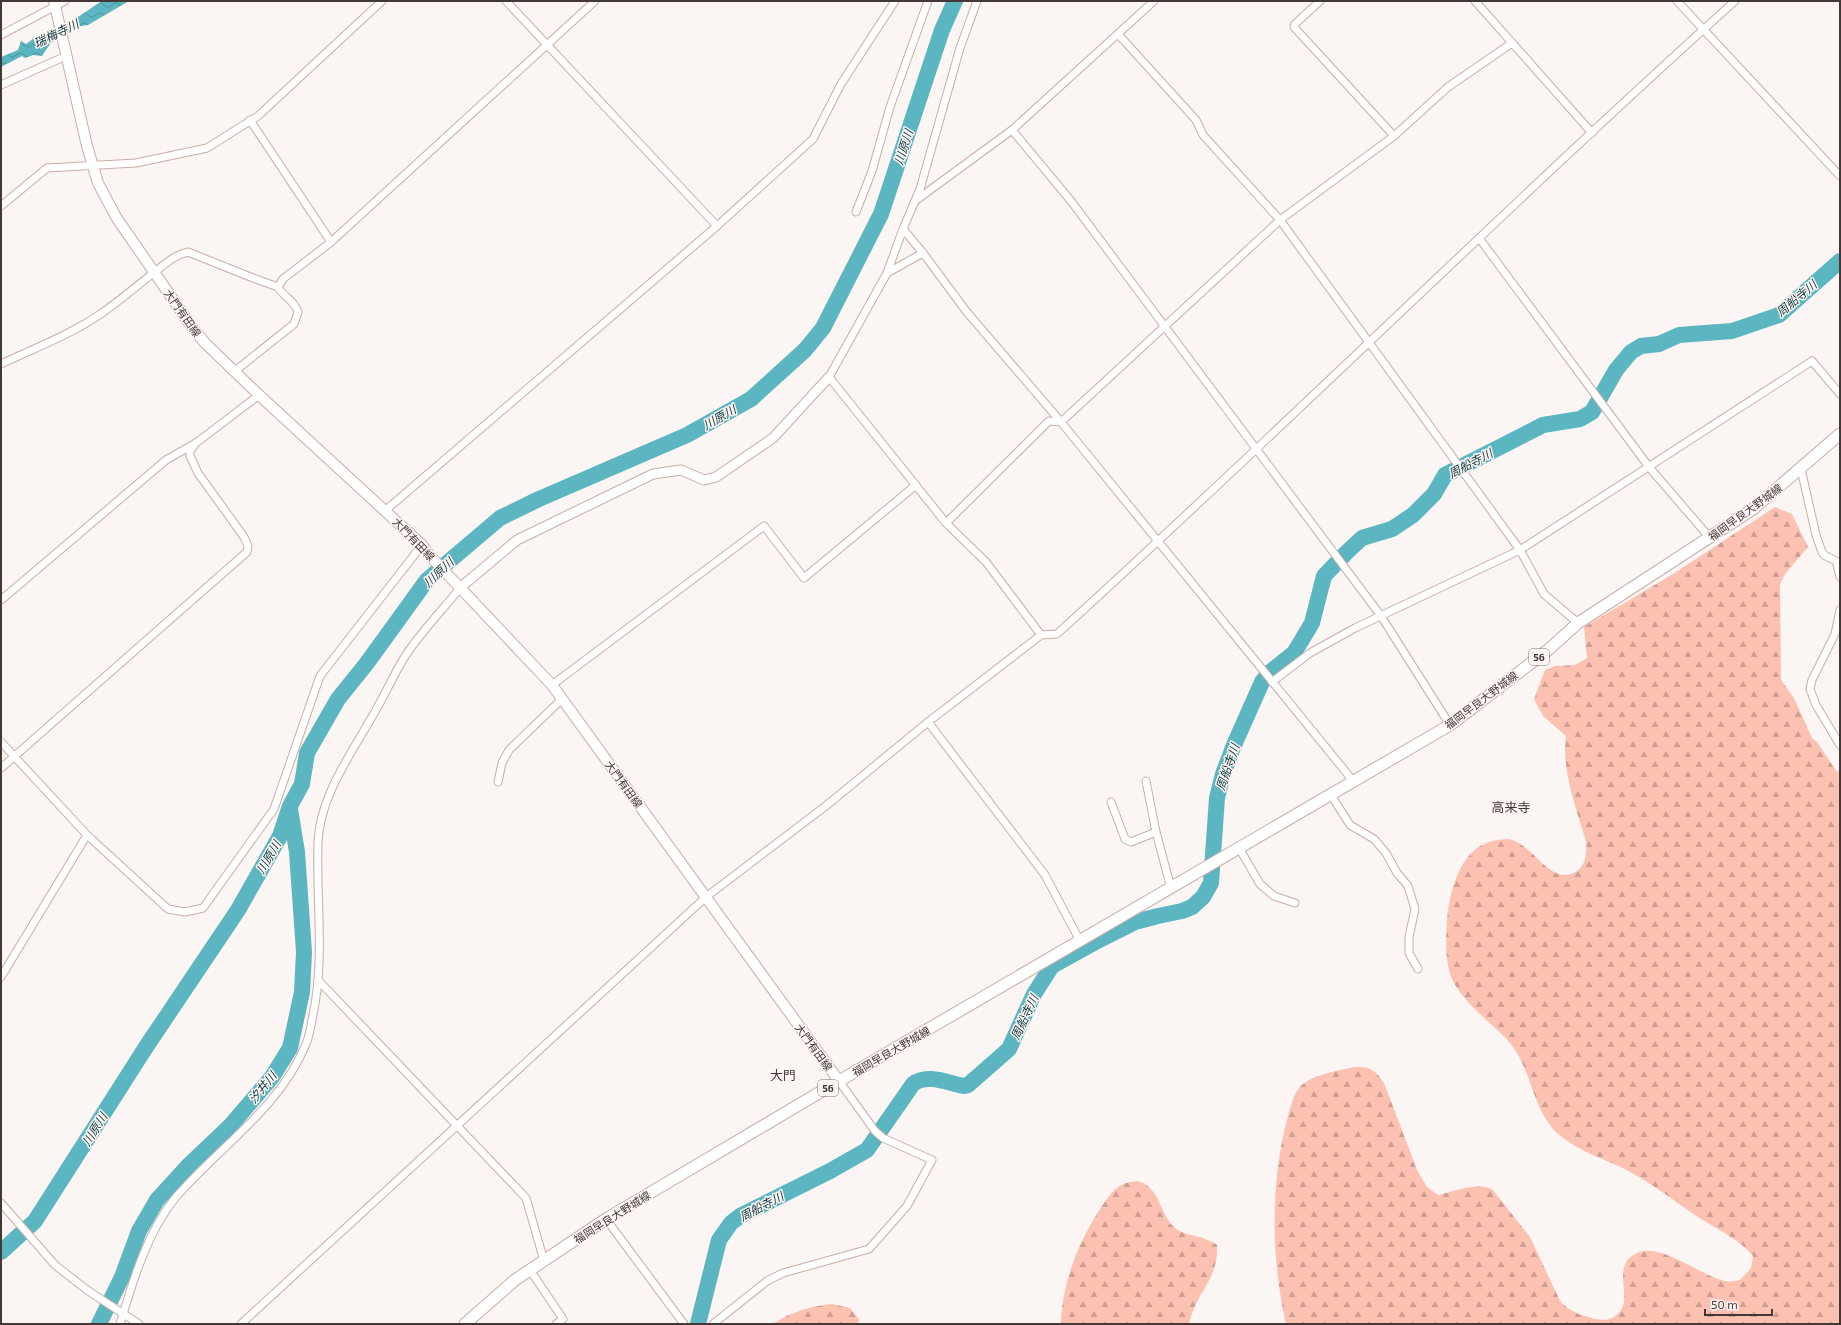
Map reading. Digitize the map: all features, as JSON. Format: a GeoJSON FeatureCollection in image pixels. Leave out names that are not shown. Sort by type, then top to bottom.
{"type":"FeatureCollection","features":[{"type":"Feature","properties":{"kind":"main road","name":"大門有田線"},"geometry":{"type":"LineString","coordinates":[[56,8],[93,166],[107,202],[192,327],[205,343],[422,545],[430,556],[453,578],[552,685],[839,1081]]}},
{"type":"Feature","properties":{"kind":"main road","name":"福岡早良大野城線"},"geometry":{"type":"LineString","coordinates":[[471,1322],[515,1280],[606,1219],[839,1081],[1450,725],[1548,650],[1578,623],[1753,509],[1840,434]]}},
{"type":"Feature","properties":{"kind":"street"},"geometry":{"type":"LineString","coordinates":[[1,35],[56,8],[65,1]]}},
{"type":"Feature","properties":{"kind":"street"},"geometry":{"type":"LineString","coordinates":[[1,206],[47,168],[136,163],[207,148],[258,116],[382,1]]}},
{"type":"Feature","properties":{"kind":"street"},"geometry":{"type":"LineString","coordinates":[[506,1],[717,226]]}},
{"type":"Feature","properties":{"kind":"street"},"geometry":{"type":"LineString","coordinates":[[278,287],[283,279],[331,242],[595,1]]}},
{"type":"Feature","properties":{"kind":"street"},"geometry":{"type":"LineString","coordinates":[[386,510],[717,226],[813,140],[841,84],[895,1]]}},
{"type":"Feature","properties":{"kind":"street"},"geometry":{"type":"LineString","coordinates":[[856,212],[872,171],[890,107],[928,1]]}},
{"type":"Feature","properties":{"kind":"street"},"geometry":{"type":"LineString","coordinates":[[120,1324],[147,1248],[156,1227],[166,1212],[176,1198],[216,1156],[252,1122],[278,1092],[298,1062],[308,1042],[318,980],[318,841],[322,813],[342,770],[409,650],[461,587],[517,540],[653,474],[681,470],[704,480],[716,477],[773,438],[829,377],[887,273],[927,166],[936,128],[960,48],[977,1]]}},
{"type":"Feature","properties":{"kind":"street"},"geometry":{"type":"LineString","coordinates":[[915,201],[1012,130],[1154,1]]}},
{"type":"Feature","properties":{"kind":"street"},"geometry":{"type":"LineString","coordinates":[[1320,1],[1295,24],[1294,27],[1394,136]]}},
{"type":"Feature","properties":{"kind":"street"},"geometry":{"type":"LineString","coordinates":[[1475,1],[1592,133]]}},
{"type":"Feature","properties":{"kind":"street"},"geometry":{"type":"LineString","coordinates":[[1677,1],[1840,176]]}},
{"type":"Feature","properties":{"kind":"street"},"geometry":{"type":"LineString","coordinates":[[241,1324],[706,897],[827,805],[928,722],[1041,636],[1057,634],[1159,542],[1635,91],[1736,1]]}},
{"type":"Feature","properties":{"kind":"street"},"geometry":{"type":"LineString","coordinates":[[1118,34],[1196,120],[1203,135],[1280,220],[1520,550],[1544,594],[1578,623]]}},
{"type":"Feature","properties":{"kind":"street"},"geometry":{"type":"LineString","coordinates":[[946,523],[1048,421],[1061,422],[1280,220],[1394,136],[1448,87],[1512,43]]}},
{"type":"Feature","properties":{"kind":"street"},"geometry":{"type":"LineString","coordinates":[[1,85],[66,53]]}},
{"type":"Feature","properties":{"kind":"street"},"geometry":{"type":"LineString","coordinates":[[250,120],[331,242]]}},
{"type":"Feature","properties":{"kind":"street"},"geometry":{"type":"LineString","coordinates":[[1012,130],[1071,200],[1164,327],[1342,563],[1381,616],[1450,725]]}},
{"type":"Feature","properties":{"kind":"street"},"geometry":{"type":"LineString","coordinates":[[903,229],[923,253],[966,311],[1061,422],[1354,782]]}},
{"type":"Feature","properties":{"kind":"street"},"geometry":{"type":"LineString","coordinates":[[1479,238],[1649,466],[1710,538]]}},
{"type":"Feature","properties":{"kind":"street"},"geometry":{"type":"LineString","coordinates":[[1,364],[63,337],[85,324],[161,266],[188,252],[278,287],[281,292],[292,300],[296,306],[298,317],[294,324],[236,371]]}},
{"type":"Feature","properties":{"kind":"street"},"geometry":{"type":"LineString","coordinates":[[887,273],[923,253]]}},
{"type":"Feature","properties":{"kind":"street"},"geometry":{"type":"LineString","coordinates":[[1272,682],[1310,653],[1355,628],[1520,550],[1812,361],[1840,394]]}},
{"type":"Feature","properties":{"kind":"street"},"geometry":{"type":"LineString","coordinates":[[829,377],[946,523],[986,562],[1041,636]]}},
{"type":"Feature","properties":{"kind":"street"},"geometry":{"type":"LineString","coordinates":[[1,600],[166,460],[196,443],[259,394]]}},
{"type":"Feature","properties":{"kind":"street"},"geometry":{"type":"LineString","coordinates":[[1,768],[247,552],[248,546],[244,537],[192,462],[190,452],[196,443]]}},
{"type":"Feature","properties":{"kind":"street"},"geometry":{"type":"LineString","coordinates":[[1801,469],[1816,535],[1824,555],[1836,561],[1840,577]]}},
{"type":"Feature","properties":{"kind":"street"},"geometry":{"type":"LineString","coordinates":[[552,685],[764,526],[804,578],[916,485]]}},
{"type":"Feature","properties":{"kind":"street"},"geometry":{"type":"LineString","coordinates":[[1,742],[13,757],[87,835],[168,909],[185,912],[203,908],[274,809],[320,676],[422,545]]}},
{"type":"Feature","properties":{"kind":"street"},"geometry":{"type":"LineString","coordinates":[[1840,610],[1834,634],[1812,680],[1810,689],[1816,705],[1840,745]]}},
{"type":"Feature","properties":{"kind":"street"},"geometry":{"type":"LineString","coordinates":[[498,782],[502,763],[509,750],[562,699]]}},
{"type":"Feature","properties":{"kind":"street"},"geometry":{"type":"LineString","coordinates":[[928,722],[1045,875],[1080,941]]}},
{"type":"Feature","properties":{"kind":"street"},"geometry":{"type":"LineString","coordinates":[[1146,781],[1156,832],[1171,888]]}},
{"type":"Feature","properties":{"kind":"street"},"geometry":{"type":"LineString","coordinates":[[1331,795],[1350,825],[1374,839],[1386,853],[1397,873],[1408,886],[1415,909],[1409,937],[1409,953],[1418,969]]}},
{"type":"Feature","properties":{"kind":"street"},"geometry":{"type":"LineString","coordinates":[[1111,802],[1125,839],[1131,842],[1156,832]]}},
{"type":"Feature","properties":{"kind":"street"},"geometry":{"type":"LineString","coordinates":[[1,977],[87,835]]}},
{"type":"Feature","properties":{"kind":"street"},"geometry":{"type":"LineString","coordinates":[[1239,848],[1260,884],[1274,896],[1295,903]]}},
{"type":"Feature","properties":{"kind":"street"},"geometry":{"type":"LineString","coordinates":[[318,980],[526,1198],[544,1261]]}},
{"type":"Feature","properties":{"kind":"street"},"geometry":{"type":"LineString","coordinates":[[713,1324],[766,1281],[783,1272],[869,1249],[907,1206],[932,1160],[883,1138],[875,1131],[839,1081]]}},
{"type":"Feature","properties":{"kind":"street"},"geometry":{"type":"LineString","coordinates":[[1,1203],[47,1257],[87,1290],[139,1324]]}},
{"type":"Feature","properties":{"kind":"street"},"geometry":{"type":"LineString","coordinates":[[606,1219],[684,1324]]}},
{"type":"Feature","properties":{"kind":"street"},"geometry":{"type":"LineString","coordinates":[[530,1270],[563,1319],[556,1324]]}},
{"type":"Feature","properties":{"kind":"green space"},"geometry":{"type":"Polygon","coordinates":[[[1775,507],[1792,514],[1808,547],[1785,574],[1780,584],[1781,680],[1794,698],[1812,738],[1817,742],[1837,772],[1840,770],[1840,1324],[1286,1324],[1277,1273],[1275,1220],[1278,1167],[1288,1116],[1295,1095],[1303,1084],[1321,1075],[1354,1067],[1365,1067],[1370,1069],[1379,1076],[1384,1083],[1417,1170],[1427,1187],[1438,1195],[1473,1187],[1493,1190],[1530,1237],[1560,1301],[1576,1313],[1595,1319],[1605,1320],[1613,1318],[1620,1311],[1623,1305],[1623,1271],[1625,1265],[1633,1255],[1637,1253],[1646,1251],[1657,1252],[1681,1261],[1715,1278],[1727,1281],[1740,1280],[1751,1268],[1753,1256],[1735,1240],[1639,1177],[1581,1149],[1563,1138],[1555,1131],[1541,1111],[1523,1064],[1517,1053],[1510,1043],[1466,1000],[1453,980],[1449,970],[1447,957],[1446,933],[1451,895],[1460,870],[1466,859],[1485,843],[1507,839],[1512,840],[1528,850],[1551,870],[1559,874],[1568,875],[1577,871],[1584,862],[1586,842],[1574,803],[1568,776],[1565,749],[1566,736],[1543,716],[1534,699],[1545,670],[1555,666],[1575,665],[1587,658],[1584,627],[1673,574],[1775,507]]]}},
{"type":"Feature","properties":{"kind":"green space"},"geometry":{"type":"Polygon","coordinates":[[[1137,1181],[1145,1184],[1151,1189],[1166,1216],[1175,1228],[1184,1233],[1206,1239],[1217,1245],[1217,1257],[1211,1277],[1196,1304],[1189,1324],[1061,1324],[1064,1294],[1068,1279],[1078,1250],[1092,1222],[1112,1192],[1122,1185],[1137,1181]]]}},
{"type":"Feature","properties":{"kind":"green space"},"geometry":{"type":"Polygon","coordinates":[[[832,1304],[850,1308],[859,1319],[858,1324],[773,1324],[801,1310],[832,1304]]]}},
{"type":"Feature","properties":{"kind":"water","name":"瑞梅寺川"},"geometry":{"type":"Polygon","coordinates":[[[102,1],[129,1],[88,25],[76,27],[50,44],[42,56],[33,55],[25,58],[22,56],[1,67],[1,57],[18,50],[21,41],[26,44],[38,35],[42,36],[69,23],[102,1]]]}},
{"type":"Feature","properties":{"kind":"waterway","name":"川原川"},"geometry":{"type":"LineString","coordinates":[[1,1252],[35,1221],[146,1047],[238,910],[280,836],[290,806],[302,784],[307,753],[338,699],[367,663],[427,580],[500,518],[539,499],[687,435],[751,399],[805,350],[823,328],[881,214],[942,30],[955,1]]}},
{"type":"Feature","properties":{"kind":"waterway","name":"周船寺川"},"geometry":{"type":"LineString","coordinates":[[698,1324],[719,1240],[731,1223],[740,1216],[830,1171],[867,1150],[913,1084],[925,1079],[931,1079],[964,1086],[968,1085],[1009,1049],[1034,994],[1052,966],[1135,922],[1182,911],[1192,907],[1203,897],[1211,883],[1217,798],[1223,774],[1234,745],[1262,682],[1269,673],[1294,653],[1312,623],[1324,576],[1362,538],[1392,529],[1413,515],[1434,494],[1445,475],[1543,425],[1580,419],[1592,412],[1616,370],[1631,352],[1641,346],[1659,344],[1679,335],[1732,331],[1779,315],[1840,261]]}},
{"type":"Feature","properties":{"kind":"waterway","name":"汐井川"},"geometry":{"type":"LineString","coordinates":[[99,1324],[122,1277],[139,1231],[157,1200],[189,1165],[231,1125],[272,1077],[290,1048],[302,992],[304,952],[297,852],[290,809]]}},
{"type":"Feature","properties":{"kind":"district","name":"高来寺"},"geometry":{"type":"Point","coordinates":[1511,807]}},
{"type":"Feature","properties":{"kind":"district","name":"大門"},"geometry":{"type":"Point","coordinates":[783,1075]}}]}
